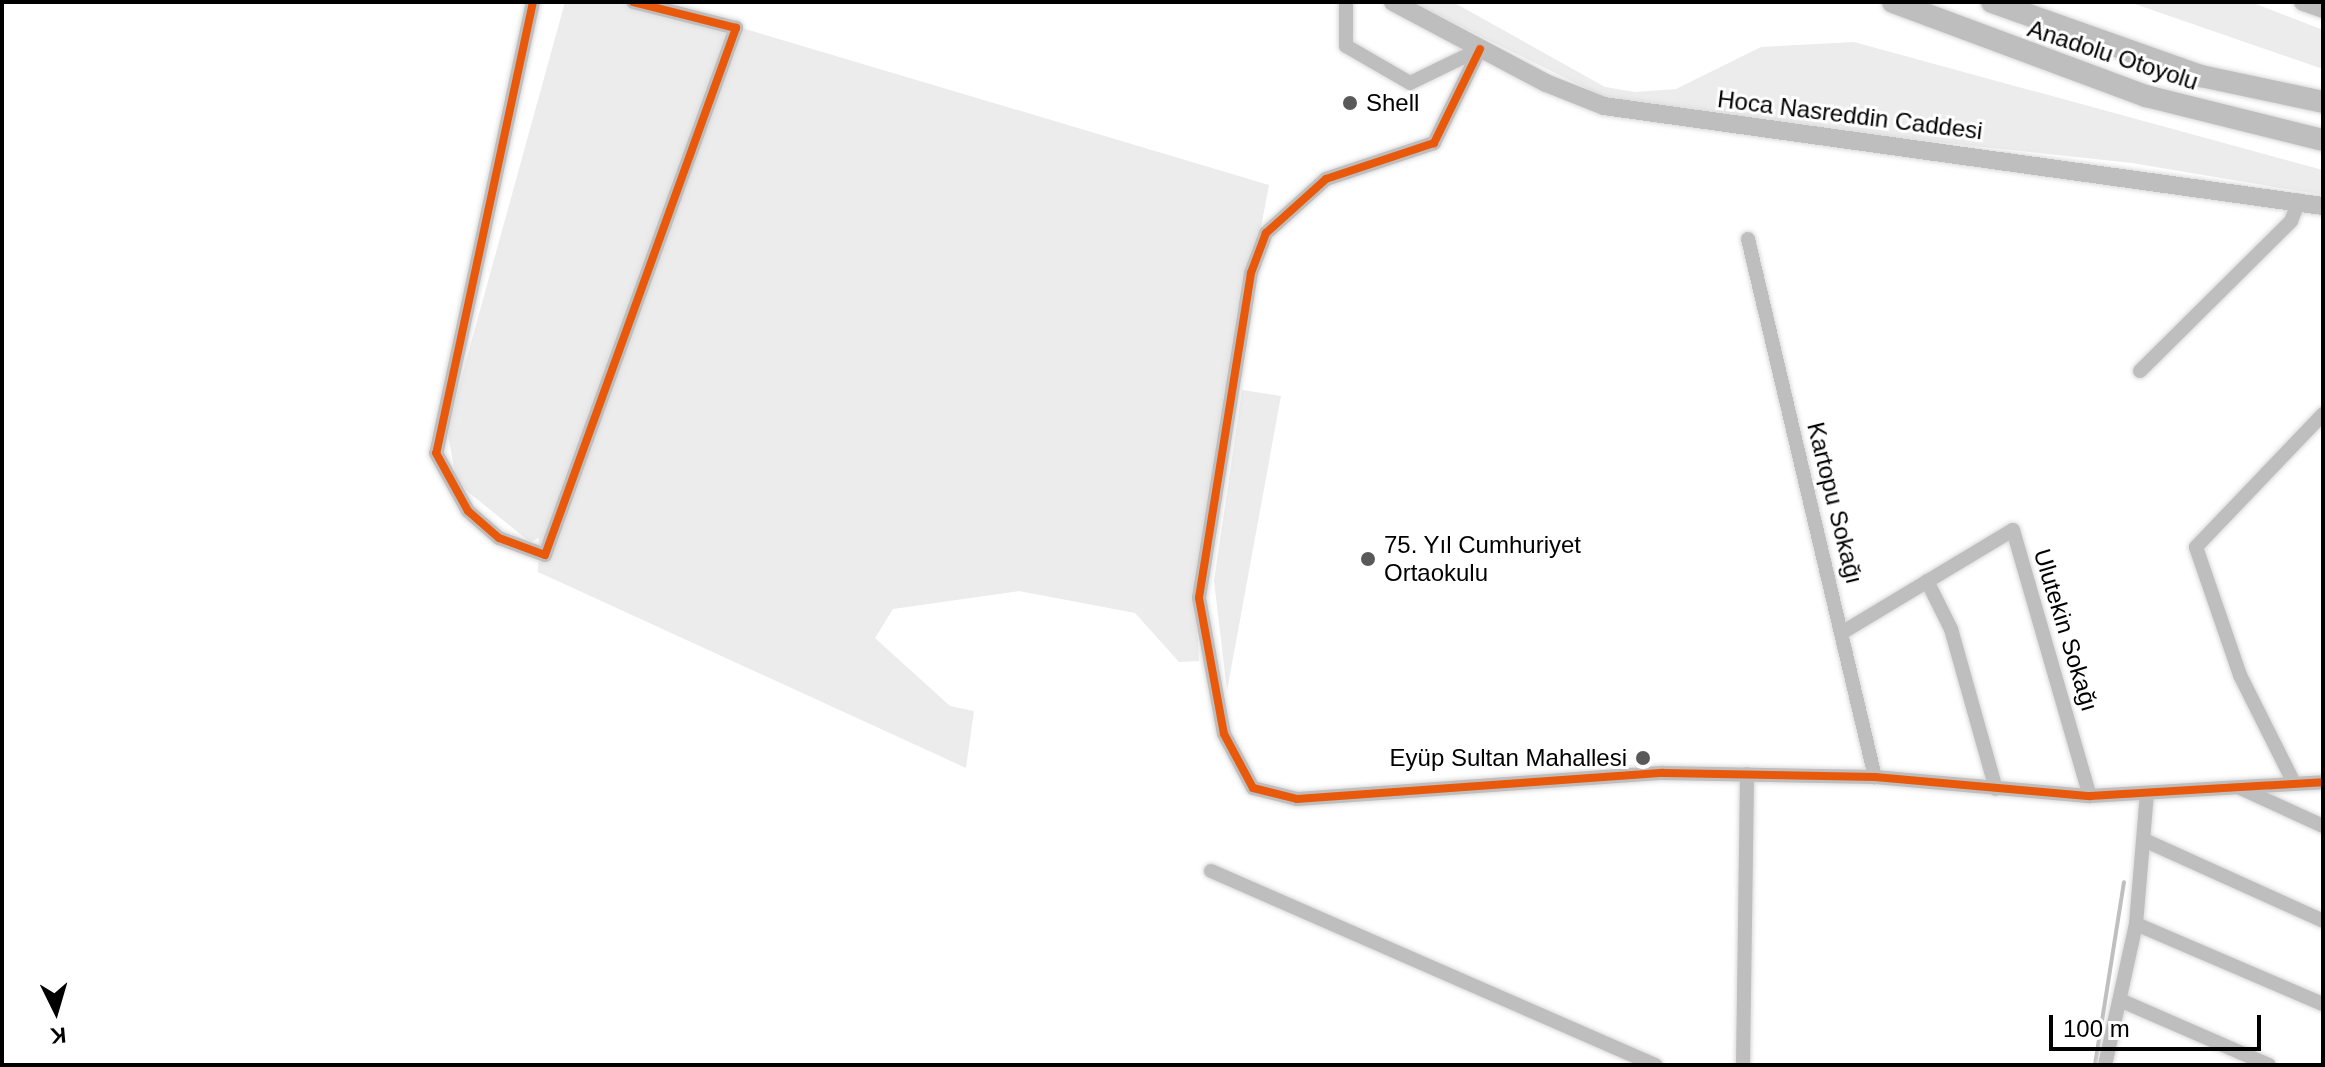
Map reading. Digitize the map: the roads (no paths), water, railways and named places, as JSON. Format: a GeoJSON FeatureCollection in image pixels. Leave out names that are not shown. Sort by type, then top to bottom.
{"type":"FeatureCollection","features":[{"type":"Feature","properties":{"kind":"highway","name":"Anadolu Otoyolu"},"geometry":{"type":"LineString","coordinates":[[1893,2],[2146,96],[2323,140]]}},
{"type":"Feature","properties":{"kind":"highway","name":"Anadolu Otoyolu"},"geometry":{"type":"LineString","coordinates":[[1992,2],[2201,76],[2323,102]]}},
{"type":"Feature","properties":{"kind":"main road","name":"Hoca Nasreddin Caddesi"},"geometry":{"type":"LineString","coordinates":[[1393,2],[1480,49],[1604,106],[1670,119],[2323,206]]}},
{"type":"Feature","properties":{"kind":"main road"},"geometry":{"type":"LineString","coordinates":[[2303,2],[2323,9]]}},
{"type":"Feature","properties":{"kind":"street"},"geometry":{"type":"LineString","coordinates":[[533,2],[436,453],[468,511],[499,538],[545,555],[736,28],[633,2]]}},
{"type":"Feature","properties":{"kind":"street"},"geometry":{"type":"LineString","coordinates":[[1346,2],[1346,46],[1410,83],[1480,49]]}},
{"type":"Feature","properties":{"kind":"street"},"geometry":{"type":"LineString","coordinates":[[1480,49],[1434,143],[1326,179],[1266,233],[1251,273],[1199,598],[1224,734],[1248,783],[1283,798],[1747,774],[1875,777],[2090,796],[2240,788],[2292,779],[2323,782]]}},
{"type":"Feature","properties":{"kind":"street"},"geometry":{"type":"LineString","coordinates":[[2140,371],[2291,221],[2299,201]]}},
{"type":"Feature","properties":{"kind":"street","name":"Kartopu Sokağı"},"geometry":{"type":"LineString","coordinates":[[1748,239],[1875,777]]}},
{"type":"Feature","properties":{"kind":"street"},"geometry":{"type":"LineString","coordinates":[[2292,779],[2240,675],[2196,547],[2323,414]]}},
{"type":"Feature","properties":{"kind":"street","name":"Ulutekin Sokağı"},"geometry":{"type":"LineString","coordinates":[[1843,632],[2013,530],[2090,796]]}},
{"type":"Feature","properties":{"kind":"street"},"geometry":{"type":"LineString","coordinates":[[1927,581],[1951,629],[1996,789]]}},
{"type":"Feature","properties":{"kind":"street"},"geometry":{"type":"LineString","coordinates":[[1743,1065],[1747,774]]}},
{"type":"Feature","properties":{"kind":"street"},"geometry":{"type":"LineString","coordinates":[[2240,788],[2323,826]]}},
{"type":"Feature","properties":{"kind":"street"},"geometry":{"type":"LineString","coordinates":[[2105,1065],[2122,1001],[2136,924],[2147,793]]}},
{"type":"Feature","properties":{"kind":"street"},"geometry":{"type":"LineString","coordinates":[[2144,840],[2323,921]]}},
{"type":"Feature","properties":{"kind":"street"},"geometry":{"type":"LineString","coordinates":[[1211,871],[1656,1065]]}},
{"type":"Feature","properties":{"kind":"street"},"geometry":{"type":"LineString","coordinates":[[2136,924],[2323,1004]]}},
{"type":"Feature","properties":{"kind":"street"},"geometry":{"type":"LineString","coordinates":[[2122,1001],[2269,1065]]}},
{"type":"Feature","properties":{"kind":"waterway"},"geometry":{"type":"LineString","coordinates":[[2095,1065],[2124,882]]}},
{"type":"Feature","properties":{"kind":"place","name":"Shell"},"geometry":{"type":"Point","coordinates":[1350,103]}},
{"type":"Feature","properties":{"kind":"place","name":"75. Yıl Cumhuriyet Ortaokulu"},"geometry":{"type":"Point","coordinates":[1368,559]}},
{"type":"Feature","properties":{"kind":"place","name":"Eyüp Sultan Mahallesi"},"geometry":{"type":"Point","coordinates":[1643,758]}}]}
